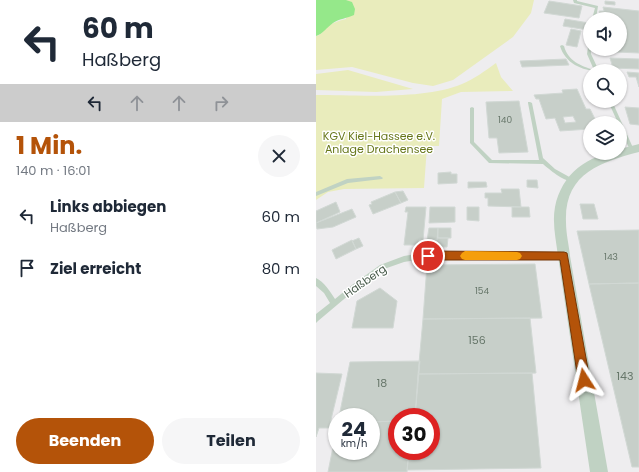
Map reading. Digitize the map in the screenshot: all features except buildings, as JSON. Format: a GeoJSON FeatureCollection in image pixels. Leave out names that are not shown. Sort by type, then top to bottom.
{"type":"FeatureCollection","features":[{"type":"Feature","properties":{"kind":"street"},"geometry":{"type":"LineString","coordinates":[[598,472],[564,256],[560,221],[564,199],[571,180],[586,167],[605,158],[628,151]]}},
{"type":"Feature","properties":{"kind":"lane"},"geometry":{"type":"LineString","coordinates":[[575,0],[575,2],[597,7],[596,12]]}},
{"type":"Feature","properties":{"kind":"lane"},"geometry":{"type":"LineString","coordinates":[[562,46],[563,52],[569,59],[583,67]]}},
{"type":"Feature","properties":{"kind":"lane"},"geometry":{"type":"LineString","coordinates":[[530,103],[541,159],[553,170],[571,180]]}},
{"type":"Feature","properties":{"kind":"lane"},"geometry":{"type":"LineString","coordinates":[[472,108],[472,143],[491,162],[544,162]]}},
{"type":"Feature","properties":{"kind":"lane"},"geometry":{"type":"LineString","coordinates":[[613,108],[628,151]]}},
{"type":"Feature","properties":{"kind":"lane"},"geometry":{"type":"LineString","coordinates":[[316,194],[347,181],[380,178]]}},
{"type":"Feature","properties":{"kind":"lane","name":"Haßberg"},"geometry":{"type":"LineString","coordinates":[[316,319],[382,267],[404,259],[428,256],[564,256]]}},
{"type":"Feature","properties":{"kind":"lane"},"geometry":{"type":"LineString","coordinates":[[316,281],[326,291],[334,304]]}},
{"type":"Feature","properties":{"kind":"green space"},"geometry":{"type":"Polygon","coordinates":[[[346,0],[534,0],[531,13],[513,37],[453,80],[433,86],[413,83],[352,67],[316,70],[316,36],[337,21],[346,19],[348,1],[346,0]]]}},
{"type":"Feature","properties":{"kind":"green space","name":"KGV Kiel-Hassee e.V. Anlage Drachensee"},"geometry":{"type":"Polygon","coordinates":[[[496,63],[501,77],[513,91],[461,92],[442,99],[439,146],[427,146],[424,188],[344,189],[328,192],[316,200],[316,95],[390,96],[410,95],[447,89],[462,84],[496,63]]]}},
{"type":"Feature","properties":{"kind":"green space"},"geometry":{"type":"Polygon","coordinates":[[[348,70],[413,89],[376,92],[316,90],[316,74],[348,70]]]}},
{"type":"Feature","properties":{"kind":"shaded area"},"geometry":{"type":"Polygon","coordinates":[[[316,0],[346,0],[352,2],[355,9],[354,15],[335,22],[321,34],[316,36],[316,0]]]}},
{"type":"Feature","properties":{"kind":"slow traffic"},"geometry":{"type":"LineString","coordinates":[[465,256],[517,256]]}},
{"type":"Feature","properties":{"kind":"route"},"geometry":{"type":"LineString","coordinates":[[428,256],[564,256],[584,380]]}}]}
